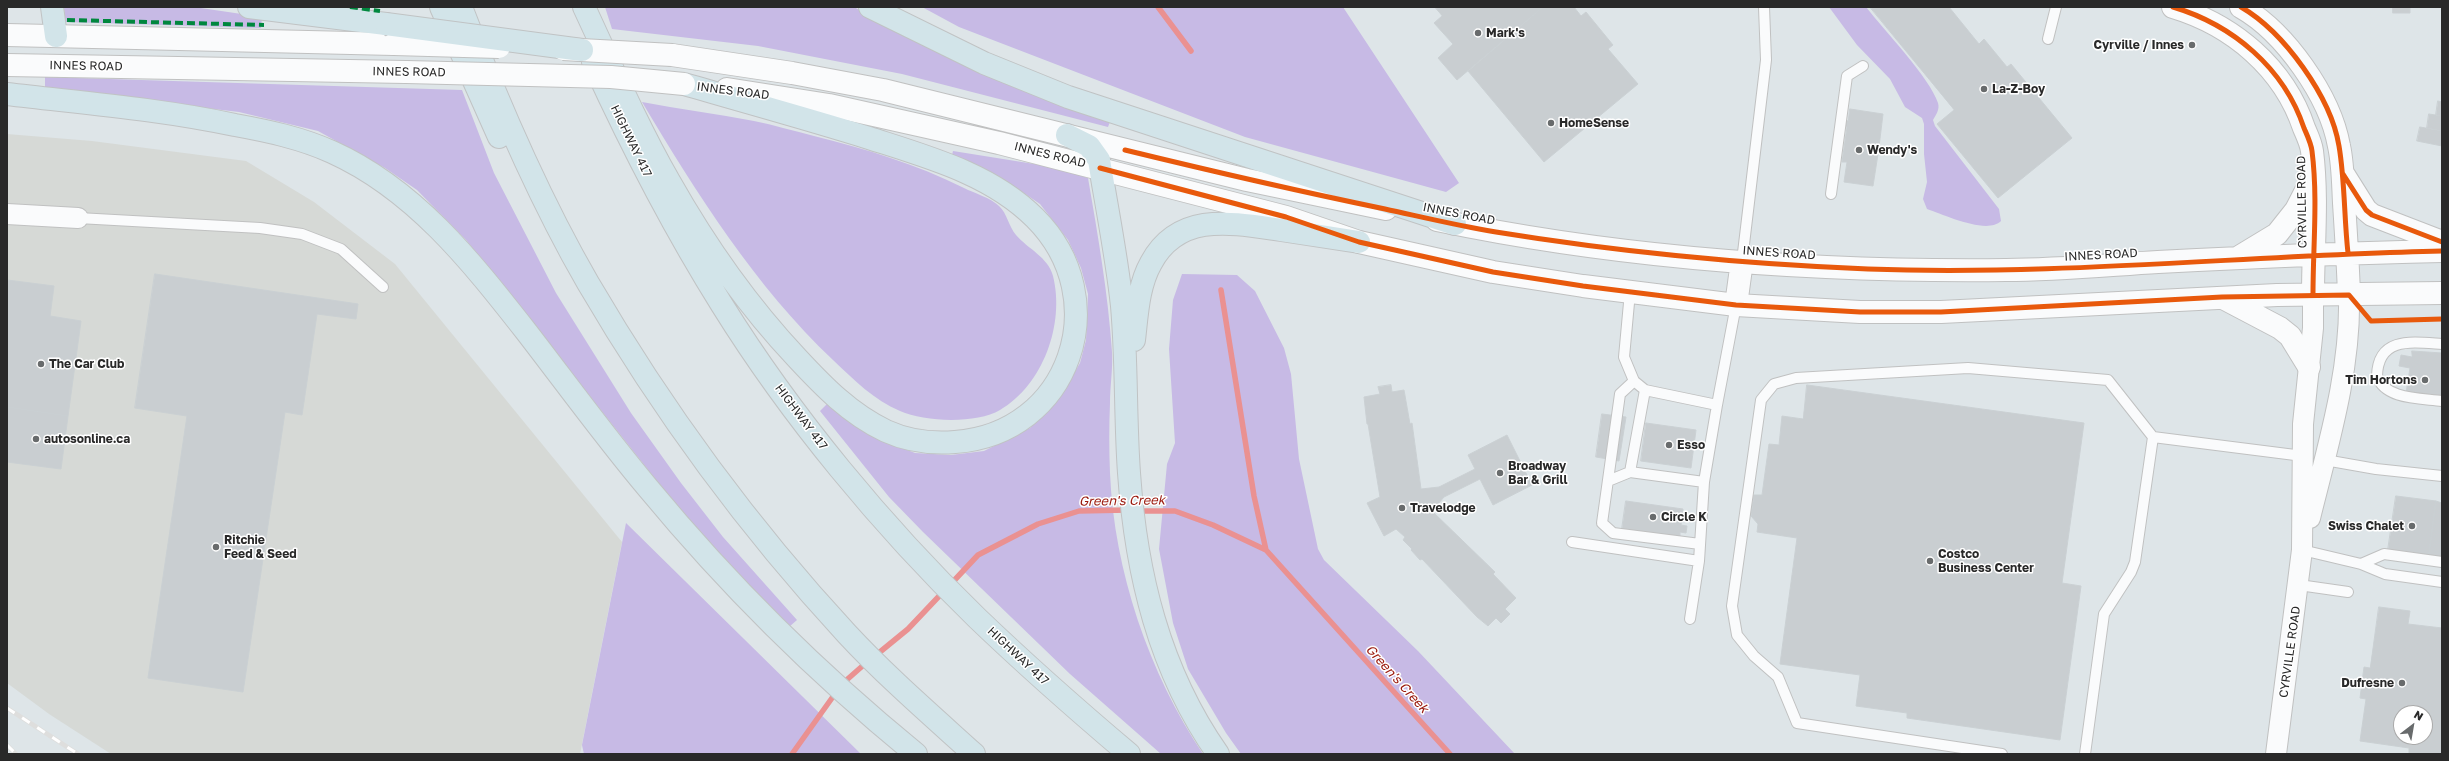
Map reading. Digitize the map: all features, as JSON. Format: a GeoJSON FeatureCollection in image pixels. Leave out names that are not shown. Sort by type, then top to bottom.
{"type":"FeatureCollection","features":[{"type":"Feature","properties":{"kind":"highway"},"geometry":{"type":"LineString","coordinates":[[52,7],[56,36]]}},
{"type":"Feature","properties":{"kind":"highway"},"geometry":{"type":"LineString","coordinates":[[249,7],[582,50]]}},
{"type":"Feature","properties":{"kind":"highway"},"geometry":{"type":"LineString","coordinates":[[441,7],[512,167],[543,228],[580,291],[725,488],[848,635],[974,754]]}},
{"type":"Feature","properties":{"kind":"highway"},"geometry":{"type":"LineString","coordinates":[[461,7],[529,168],[564,240],[614,326],[669,410]]}},
{"type":"Feature","properties":{"kind":"highway","name":"HIGHWAY 417"},"geometry":{"type":"LineString","coordinates":[[570,7],[602,80],[643,166],[723,307],[807,426],[926,566],[976,617],[1129,754]]}},
{"type":"Feature","properties":{"kind":"highway"},"geometry":{"type":"LineString","coordinates":[[584,7],[668,180],[699,230],[776,335],[838,399],[870,422],[898,436],[913,441],[942,443],[971,441],[1000,432],[1025,417],[1046,398],[1061,375],[1074,339],[1077,322],[1075,294],[1068,268],[1055,242],[1037,220],[1023,207],[983,180],[928,157],[851,132],[684,84]]}},
{"type":"Feature","properties":{"kind":"highway"},"geometry":{"type":"LineString","coordinates":[[870,7],[964,54],[1068,97],[1455,224]]}},
{"type":"Feature","properties":{"kind":"highway"},"geometry":{"type":"LineString","coordinates":[[7,94],[181,115],[280,134],[328,150],[384,181],[416,206],[459,250],[689,537],[819,672],[869,716],[916,754]]}},
{"type":"Feature","properties":{"kind":"highway"},"geometry":{"type":"LineString","coordinates":[[1067,135],[1089,146],[1099,160],[1122,307],[1129,472],[1136,549],[1145,591],[1166,656],[1200,726],[1218,754]]}},
{"type":"Feature","properties":{"kind":"highway"},"geometry":{"type":"LineString","coordinates":[[1126,407],[1138,311],[1146,275],[1156,255],[1174,237],[1195,226],[1220,223],[1240,224],[1359,242]]}},
{"type":"Feature","properties":{"kind":"main road","name":"CYRVILLE ROAD"},"geometry":{"type":"LineString","coordinates":[[2173,7],[2234,35],[2276,73],[2299,112],[2312,150],[2313,294]]}},
{"type":"Feature","properties":{"kind":"main road","name":"CYRVILLE ROAD"},"geometry":{"type":"LineString","coordinates":[[2241,7],[2275,34],[2303,67],[2324,102],[2339,145],[2348,253],[2349,295]]}},
{"type":"Feature","properties":{"kind":"main road","name":"INNES ROAD"},"geometry":{"type":"LineString","coordinates":[[7,35],[394,44],[582,50],[672,55],[855,84],[1247,180],[1455,224],[1521,236],[1636,252],[1742,261],[1869,269],[2008,270],[2348,253],[2442,251]]}},
{"type":"Feature","properties":{"kind":"main road"},"geometry":{"type":"LineString","coordinates":[[56,36],[63,47],[72,55],[82,61],[100,66]]}},
{"type":"Feature","properties":{"kind":"main road","name":"INNES ROAD"},"geometry":{"type":"LineString","coordinates":[[7,65],[611,77],[684,84],[828,105],[937,128],[1100,168],[1286,217],[1359,242],[1493,272],[1630,292],[1736,305],[1860,312],[1941,312],[2222,297],[2313,294],[2349,295],[2442,293]]}},
{"type":"Feature","properties":{"kind":"main road"},"geometry":{"type":"LineString","coordinates":[[2342,172],[2366,210],[2372,215],[2442,242]]}},
{"type":"Feature","properties":{"kind":"main road"},"geometry":{"type":"LineString","coordinates":[[2238,258],[2277,234],[2296,210],[2312,177]]}},
{"type":"Feature","properties":{"kind":"main road"},"geometry":{"type":"LineString","coordinates":[[1736,305],[1742,261]]}},
{"type":"Feature","properties":{"kind":"main road"},"geometry":{"type":"LineString","coordinates":[[2222,297],[2280,328],[2290,336],[2309,367]]}},
{"type":"Feature","properties":{"kind":"street"},"geometry":{"type":"LineString","coordinates":[[7,214],[78,218]]}},
{"type":"Feature","properties":{"kind":"street","name":"CYRVILLE ROAD"},"geometry":{"type":"LineString","coordinates":[[2276,754],[2299,585],[2302,550],[2303,424],[2313,328],[2313,294]]}},
{"type":"Feature","properties":{"kind":"street","name":"CYRVILLE ROAD"},"geometry":{"type":"LineString","coordinates":[[2302,550],[2335,416],[2350,327],[2349,295]]}},
{"type":"Feature","properties":{"kind":"lane"},"geometry":{"type":"LineString","coordinates":[[1742,261],[1766,60],[1764,7]]}},
{"type":"Feature","properties":{"kind":"lane"},"geometry":{"type":"LineString","coordinates":[[2048,39],[2056,7]]}},
{"type":"Feature","properties":{"kind":"lane"},"geometry":{"type":"LineString","coordinates":[[1831,194],[1847,76],[1863,66]]}},
{"type":"Feature","properties":{"kind":"lane"},"geometry":{"type":"LineString","coordinates":[[78,218],[260,228],[302,234],[341,249],[383,287]]}},
{"type":"Feature","properties":{"kind":"lane"},"geometry":{"type":"LineString","coordinates":[[1630,292],[1626,321],[1624,357],[1634,381],[1645,390],[1717,405]]}},
{"type":"Feature","properties":{"kind":"lane"},"geometry":{"type":"LineString","coordinates":[[1690,619],[1699,561],[1704,482],[1736,305]]}},
{"type":"Feature","properties":{"kind":"lane"},"geometry":{"type":"LineString","coordinates":[[2442,344],[2421,343],[2394,345],[2382,356],[2377,376],[2381,384],[2390,392],[2410,397],[2442,401]]}},
{"type":"Feature","properties":{"kind":"lane"},"geometry":{"type":"LineString","coordinates":[[2002,754],[1797,723],[1778,677],[1754,656],[1737,635],[1732,606],[1761,400],[1774,384],[1796,378],[1968,368],[2108,380],[2153,437],[2303,456]]}},
{"type":"Feature","properties":{"kind":"lane"},"geometry":{"type":"LineString","coordinates":[[1634,381],[1620,394],[1602,523],[1606,529],[1613,533],[1700,544]]}},
{"type":"Feature","properties":{"kind":"lane"},"geometry":{"type":"LineString","coordinates":[[1630,472],[1645,390]]}},
{"type":"Feature","properties":{"kind":"lane"},"geometry":{"type":"LineString","coordinates":[[2086,754],[2104,614],[2132,572],[2135,562],[2153,437]]}},
{"type":"Feature","properties":{"kind":"lane"},"geometry":{"type":"LineString","coordinates":[[2324,460],[2370,468],[2442,476]]}},
{"type":"Feature","properties":{"kind":"lane"},"geometry":{"type":"LineString","coordinates":[[1608,482],[1630,472],[1704,482]]}},
{"type":"Feature","properties":{"kind":"lane"},"geometry":{"type":"LineString","coordinates":[[1572,542],[1699,561]]}},
{"type":"Feature","properties":{"kind":"lane"},"geometry":{"type":"LineString","coordinates":[[2302,550],[2361,564],[2385,574],[2442,582]]}},
{"type":"Feature","properties":{"kind":"lane"},"geometry":{"type":"LineString","coordinates":[[2361,564],[2384,554],[2442,562]]}},
{"type":"Feature","properties":{"kind":"lane"},"geometry":{"type":"LineString","coordinates":[[2299,585],[2348,592]]}},
{"type":"Feature","properties":{"kind":"shaded area"},"geometry":{"type":"Polygon","coordinates":[[[64,7],[194,7],[262,17],[261,28],[65,22],[64,7]]]}},
{"type":"Feature","properties":{"kind":"shaded area"},"geometry":{"type":"Polygon","coordinates":[[[605,7],[854,7],[911,39],[1111,119],[1108,127],[902,74],[758,46],[612,29],[605,7]]]}},
{"type":"Feature","properties":{"kind":"shaded area"},"geometry":{"type":"Polygon","coordinates":[[[922,7],[1343,7],[1459,183],[1446,192],[1245,137],[959,27],[922,7]]]}},
{"type":"Feature","properties":{"kind":"shaded area"},"geometry":{"type":"Polygon","coordinates":[[[1829,7],[1866,7],[1906,54],[1926,81],[1938,103],[1938,110],[1933,120],[1935,126],[1999,209],[2001,221],[1995,225],[1976,225],[1927,209],[1923,199],[1927,182],[1924,154],[1924,124],[1922,118],[1905,107],[1890,79],[1857,45],[1829,7]]]}},
{"type":"Feature","properties":{"kind":"shaded area"},"geometry":{"type":"Polygon","coordinates":[[[45,77],[462,90],[494,173],[556,293],[631,413],[681,483],[723,537],[797,620],[789,627],[715,550],[683,514],[466,240],[417,190],[385,168],[318,131],[239,112],[45,89],[45,77]]]}},
{"type":"Feature","properties":{"kind":"shaded area"},"geometry":{"type":"Polygon","coordinates":[[[642,102],[754,121],[853,146],[909,164],[996,203],[1004,212],[1016,235],[1042,258],[1053,276],[1056,295],[1056,314],[1053,333],[1047,352],[1039,369],[1028,385],[1015,399],[990,415],[978,418],[950,420],[910,415],[900,411],[873,395],[833,360],[805,331],[753,270],[706,205],[642,102]]]}},
{"type":"Feature","properties":{"kind":"shaded area"},"geometry":{"type":"Polygon","coordinates":[[[7,134],[92,141],[246,161],[314,202],[395,264],[622,542],[580,754],[111,754],[49,714],[7,683],[7,134]]]}},
{"type":"Feature","properties":{"kind":"shaded area"},"geometry":{"type":"Polygon","coordinates":[[[953,151],[1053,167],[1088,178],[1102,265],[1110,330],[1112,358],[1109,420],[1110,473],[1113,510],[1119,547],[1127,584],[1151,655],[1166,690],[1203,754],[1161,754],[1070,674],[923,532],[889,497],[820,411],[828,403],[852,424],[877,438],[915,453],[951,455],[984,451],[1030,428],[1055,403],[1080,363],[1086,340],[1088,294],[1081,268],[1068,240],[1040,204],[1006,181],[952,155],[953,151]]]}},
{"type":"Feature","properties":{"kind":"shaded area"},"geometry":{"type":"Polygon","coordinates":[[[1182,274],[1237,275],[1255,291],[1284,348],[1291,374],[1299,459],[1318,549],[1324,560],[1418,651],[1515,754],[1241,754],[1226,733],[1188,669],[1173,623],[1159,549],[1167,464],[1175,443],[1169,349],[1173,300],[1182,274]]]}},
{"type":"Feature","properties":{"kind":"shaded area"},"geometry":{"type":"Polygon","coordinates":[[[626,523],[861,754],[584,754],[582,745],[626,523]]]}},
{"type":"Feature","properties":{"kind":"building","name":"Mark's"},"geometry":{"type":"Polygon","coordinates":[[[1435,7],[1543,7],[1457,80],[1438,58],[1453,44],[1434,23],[1442,16],[1435,7]]]}},
{"type":"Feature","properties":{"kind":"building","name":"HomeSense"},"geometry":{"type":"Polygon","coordinates":[[[1543,7],[1574,7],[1581,16],[1586,12],[1613,45],[1608,49],[1638,84],[1544,162],[1468,71],[1543,7]]]}},
{"type":"Feature","properties":{"kind":"building","name":"La-Z-Boy"},"geometry":{"type":"Polygon","coordinates":[[[1870,7],[1949,7],[1979,44],[1984,39],[2007,67],[2011,64],[2072,138],[1998,198],[1937,124],[1954,110],[1870,7]]]}},
{"type":"Feature","properties":{"kind":"building"},"geometry":{"type":"Polygon","coordinates":[[[2393,7],[2410,7],[2410,13],[2393,13],[2393,7]]]}},
{"type":"Feature","properties":{"kind":"building"},"geometry":{"type":"Polygon","coordinates":[[[2438,101],[2442,102],[2442,116],[2436,115],[2438,101]]]}},
{"type":"Feature","properties":{"kind":"building","name":"Wendy's"},"geometry":{"type":"Polygon","coordinates":[[[1850,109],[1883,114],[1879,147],[1875,146],[1873,153],[1878,154],[1873,186],[1844,182],[1847,162],[1842,162],[1847,127],[1845,126],[1845,120],[1848,121],[1850,109]]]}},
{"type":"Feature","properties":{"kind":"building"},"geometry":{"type":"Polygon","coordinates":[[[2429,114],[2442,116],[2442,131],[2427,128],[2429,114]]]}},
{"type":"Feature","properties":{"kind":"building"},"geometry":{"type":"Polygon","coordinates":[[[2420,127],[2442,131],[2442,146],[2417,141],[2420,127]]]}},
{"type":"Feature","properties":{"kind":"building","name":"Ritchie Feed & Seed"},"geometry":{"type":"Polygon","coordinates":[[[155,274],[358,304],[356,319],[317,314],[302,415],[285,412],[243,692],[148,678],[187,416],[135,408],[155,274]]]}},
{"type":"Feature","properties":{"kind":"building","name":"The Car Club"},"geometry":{"type":"Polygon","coordinates":[[[7,280],[54,286],[50,316],[81,321],[68,416],[7,407],[7,280]]]}},
{"type":"Feature","properties":{"kind":"building","name":"Tim Hortons"},"geometry":{"type":"Polygon","coordinates":[[[2412,351],[2442,353],[2442,398],[2406,393],[2410,368],[2399,366],[2401,355],[2412,357],[2412,351]]]}},
{"type":"Feature","properties":{"kind":"building","name":"Travelodge"},"geometry":{"type":"Polygon","coordinates":[[[1391,385],[1392,392],[1404,390],[1410,424],[1412,423],[1421,489],[1439,487],[1475,469],[1468,455],[1507,435],[1532,485],[1493,505],[1480,479],[1444,497],[1432,511],[1495,572],[1493,574],[1516,598],[1505,609],[1510,614],[1501,623],[1496,618],[1488,626],[1477,617],[1422,559],[1420,560],[1403,540],[1405,537],[1396,529],[1384,536],[1367,503],[1380,497],[1367,424],[1364,397],[1380,394],[1378,387],[1391,385]]]}},
{"type":"Feature","properties":{"kind":"building","name":"Costco Business Center"},"geometry":{"type":"Polygon","coordinates":[[[1807,385],[2084,423],[2062,583],[2081,586],[2060,740],[1907,718],[1907,713],[1856,706],[1860,675],[1780,664],[1797,538],[1757,532],[1758,524],[1751,516],[1754,495],[1762,495],[1769,444],[1779,445],[1782,416],[1803,419],[1807,385]]]}},
{"type":"Feature","properties":{"kind":"building","name":"autosonline.ca"},"geometry":{"type":"Polygon","coordinates":[[[7,407],[68,416],[61,469],[7,462],[7,407]]]}},
{"type":"Feature","properties":{"kind":"building"},"geometry":{"type":"Polygon","coordinates":[[[1602,414],[1626,417],[1619,461],[1596,457],[1602,414]]]}},
{"type":"Feature","properties":{"kind":"building","name":"Esso"},"geometry":{"type":"Polygon","coordinates":[[[1646,423],[1696,430],[1691,468],[1641,461],[1646,423]]]}},
{"type":"Feature","properties":{"kind":"building","name":"Swiss Chalet"},"geometry":{"type":"Polygon","coordinates":[[[2396,496],[2436,501],[2429,555],[2388,550],[2396,496]]]}},
{"type":"Feature","properties":{"kind":"building","name":"Circle K"},"geometry":{"type":"Polygon","coordinates":[[[1626,501],[1683,509],[1681,525],[1687,526],[1686,533],[1680,532],[1680,537],[1622,529],[1626,501]]]}},
{"type":"Feature","properties":{"kind":"building"},"geometry":{"type":"Polygon","coordinates":[[[2436,501],[2442,503],[2442,557],[2429,555],[2436,501]]]}},
{"type":"Feature","properties":{"kind":"building","name":"Dufresne"},"geometry":{"type":"Polygon","coordinates":[[[2379,607],[2410,611],[2408,624],[2442,628],[2442,754],[2409,754],[2409,748],[2360,741],[2366,699],[2360,698],[2364,667],[2370,668],[2379,607]]]}},
{"type":"Feature","properties":{"kind":"waterway"},"geometry":{"type":"LineString","coordinates":[[1158,7],[1191,51]]}},
{"type":"Feature","properties":{"kind":"waterway"},"geometry":{"type":"LineString","coordinates":[[1221,290],[1254,496],[1266,550]]}},
{"type":"Feature","properties":{"kind":"waterway","name":"Green's Creek"},"geometry":{"type":"LineString","coordinates":[[949,586],[978,555],[1038,524],[1079,511],[1128,510]]}},
{"type":"Feature","properties":{"kind":"waterway","name":"Green's Creek"},"geometry":{"type":"LineString","coordinates":[[1137,511],[1175,511],[1213,525],[1266,550],[1450,754]]}},
{"type":"Feature","properties":{"kind":"waterway","name":"Green's Creek"},"geometry":{"type":"LineString","coordinates":[[875,656],[908,629],[943,592]]}},
{"type":"Feature","properties":{"kind":"waterway","name":"Green's Creek"},"geometry":{"type":"LineString","coordinates":[[842,684],[867,662]]}},
{"type":"Feature","properties":{"kind":"waterway","name":"Green's Creek"},"geometry":{"type":"LineString","coordinates":[[792,754],[837,691]]}},
{"type":"Feature","properties":{"kind":"railway"},"geometry":{"type":"LineString","coordinates":[[7,708],[78,754]]}},
{"type":"Feature","properties":{"kind":"railway"},"geometry":{"type":"LineString","coordinates":[[7,745],[16,754]]}},
{"type":"Feature","properties":{"kind":"marked path"},"geometry":{"type":"LineString","coordinates":[[350,7],[380,11]]}},
{"type":"Feature","properties":{"kind":"marked path"},"geometry":{"type":"LineString","coordinates":[[67,20],[264,25]]}},
{"type":"Feature","properties":{"kind":"cycle path"},"geometry":{"type":"LineString","coordinates":[[2173,7],[2195,15],[2236,37],[2270,68],[2284,86],[2295,106],[2311,145],[2314,169],[2315,205],[2313,294]]}},
{"type":"Feature","properties":{"kind":"cycle path"},"geometry":{"type":"LineString","coordinates":[[2241,7],[2257,18],[2289,49],[2316,87],[2326,107],[2334,127],[2339,146],[2348,253]]}},
{"type":"Feature","properties":{"kind":"cycle path"},"geometry":{"type":"LineString","coordinates":[[1125,150],[1287,188],[1482,230],[1589,246],[1775,264],[1868,269],[2011,270],[2442,251]]}},
{"type":"Feature","properties":{"kind":"cycle path"},"geometry":{"type":"LineString","coordinates":[[1100,168],[1286,217],[1359,242],[1493,272],[1583,286],[1736,305],[1860,312],[1941,312],[2222,297],[2349,295],[2371,321],[2442,319]]}},
{"type":"Feature","properties":{"kind":"cycle path"},"geometry":{"type":"LineString","coordinates":[[2343,174],[2366,210],[2372,215],[2442,242]]}},
{"type":"Feature","properties":{"kind":"place","name":"Mark's"},"geometry":{"type":"Point","coordinates":[1478,33]}},
{"type":"Feature","properties":{"kind":"place","name":"Cyrville / Innes"},"geometry":{"type":"Point","coordinates":[2192,45]}},
{"type":"Feature","properties":{"kind":"place","name":"La-Z-Boy"},"geometry":{"type":"Point","coordinates":[1984,89]}},
{"type":"Feature","properties":{"kind":"place","name":"HomeSense"},"geometry":{"type":"Point","coordinates":[1551,123]}},
{"type":"Feature","properties":{"kind":"place","name":"Wendy's"},"geometry":{"type":"Point","coordinates":[1859,150]}},
{"type":"Feature","properties":{"kind":"place","name":"The Car Club"},"geometry":{"type":"Point","coordinates":[41,364]}},
{"type":"Feature","properties":{"kind":"place","name":"Tim Hortons"},"geometry":{"type":"Point","coordinates":[2425,380]}},
{"type":"Feature","properties":{"kind":"place","name":"autosonline.ca"},"geometry":{"type":"Point","coordinates":[36,439]}},
{"type":"Feature","properties":{"kind":"place","name":"Esso"},"geometry":{"type":"Point","coordinates":[1669,445]}},
{"type":"Feature","properties":{"kind":"place","name":"Broadway Bar & Grill"},"geometry":{"type":"Point","coordinates":[1500,473]}},
{"type":"Feature","properties":{"kind":"place","name":"Travelodge"},"geometry":{"type":"Point","coordinates":[1402,508]}},
{"type":"Feature","properties":{"kind":"place","name":"Circle K"},"geometry":{"type":"Point","coordinates":[1653,517]}},
{"type":"Feature","properties":{"kind":"place","name":"Swiss Chalet"},"geometry":{"type":"Point","coordinates":[2412,526]}},
{"type":"Feature","properties":{"kind":"place","name":"Ritchie Feed & Seed"},"geometry":{"type":"Point","coordinates":[216,547]}},
{"type":"Feature","properties":{"kind":"place","name":"Costco Business Center"},"geometry":{"type":"Point","coordinates":[1930,561]}},
{"type":"Feature","properties":{"kind":"place","name":"Dufresne"},"geometry":{"type":"Point","coordinates":[2402,683]}}]}
